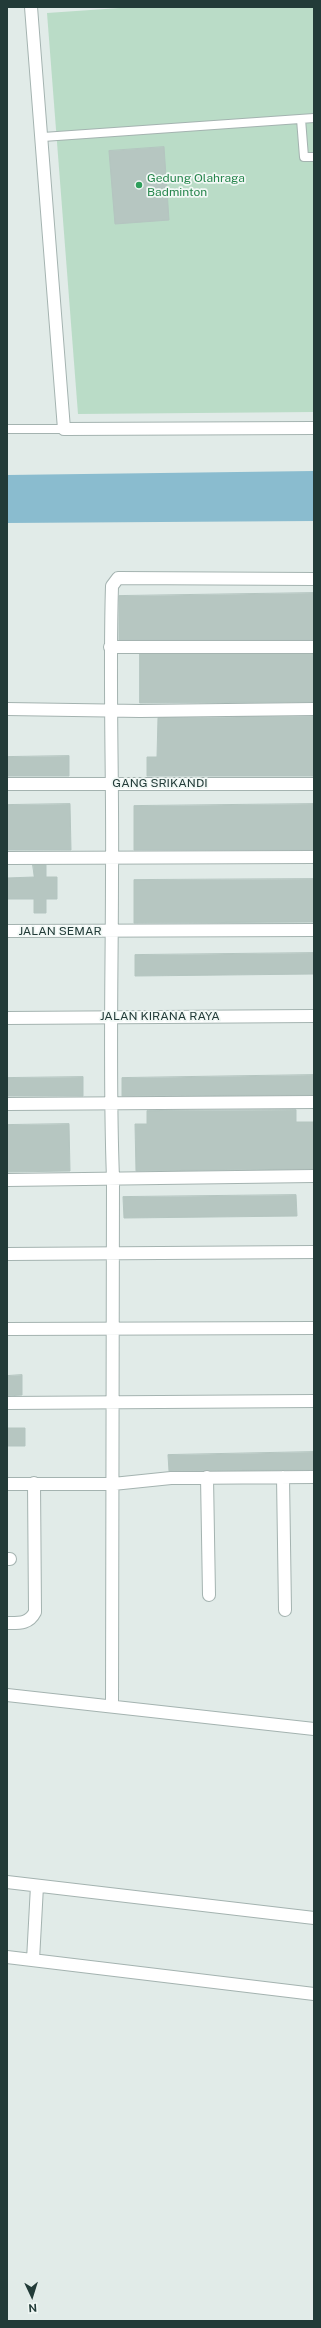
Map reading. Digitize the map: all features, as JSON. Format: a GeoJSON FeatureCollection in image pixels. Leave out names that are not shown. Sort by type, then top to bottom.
{"type":"FeatureCollection","features":[{"type":"Feature","properties":{"kind":"street"},"geometry":{"type":"LineString","coordinates":[[31,7],[64,429],[314,428]]}},
{"type":"Feature","properties":{"kind":"street"},"geometry":{"type":"LineString","coordinates":[[112,1706],[112,1484],[114,1403],[112,1254],[114,1178],[110,1103],[112,858],[110,646],[112,586],[118,578],[314,579]]}},
{"type":"Feature","properties":{"kind":"street"},"geometry":{"type":"LineString","coordinates":[[110,646],[314,647]]}},
{"type":"Feature","properties":{"kind":"street"},"geometry":{"type":"LineString","coordinates":[[7,709],[110,709],[147,711],[314,709]]}},
{"type":"Feature","properties":{"kind":"street","name":"GANG SRIKANDI"},"geometry":{"type":"LineString","coordinates":[[7,784],[314,784]]}},
{"type":"Feature","properties":{"kind":"street"},"geometry":{"type":"LineString","coordinates":[[7,858],[314,857]]}},
{"type":"Feature","properties":{"kind":"street","name":"JALAN SEMAR"},"geometry":{"type":"LineString","coordinates":[[7,931],[314,930]]}},
{"type":"Feature","properties":{"kind":"street","name":"JALAN KIRANA RAYA"},"geometry":{"type":"LineString","coordinates":[[7,1018],[110,1016],[314,1016]]}},
{"type":"Feature","properties":{"kind":"street"},"geometry":{"type":"LineString","coordinates":[[7,1104],[314,1102]]}},
{"type":"Feature","properties":{"kind":"street"},"geometry":{"type":"LineString","coordinates":[[7,1180],[314,1176]]}},
{"type":"Feature","properties":{"kind":"street"},"geometry":{"type":"LineString","coordinates":[[7,1254],[314,1252]]}},
{"type":"Feature","properties":{"kind":"street"},"geometry":{"type":"LineString","coordinates":[[7,1329],[112,1330],[314,1328]]}},
{"type":"Feature","properties":{"kind":"street"},"geometry":{"type":"LineString","coordinates":[[7,1402],[114,1403],[314,1401]]}},
{"type":"Feature","properties":{"kind":"street"},"geometry":{"type":"LineString","coordinates":[[283,1477],[285,1610]]}},
{"type":"Feature","properties":{"kind":"street"},"geometry":{"type":"LineString","coordinates":[[7,1484],[112,1484],[172,1478],[314,1477]]}},
{"type":"Feature","properties":{"kind":"street"},"geometry":{"type":"LineString","coordinates":[[208,1478],[209,1595]]}},
{"type":"Feature","properties":{"kind":"street"},"geometry":{"type":"LineString","coordinates":[[7,1623],[24,1622],[32,1618],[35,1612],[34,1483]]}},
{"type":"Feature","properties":{"kind":"street"},"geometry":{"type":"LineString","coordinates":[[7,1695],[314,1729]]}},
{"type":"Feature","properties":{"kind":"street"},"geometry":{"type":"LineString","coordinates":[[7,1882],[314,1918]]}},
{"type":"Feature","properties":{"kind":"street"},"geometry":{"type":"LineString","coordinates":[[33,1960],[36,1886]]}},
{"type":"Feature","properties":{"kind":"street"},"geometry":{"type":"LineString","coordinates":[[7,1957],[314,1994]]}},
{"type":"Feature","properties":{"kind":"lane"},"geometry":{"type":"LineString","coordinates":[[42,137],[314,118]]}},
{"type":"Feature","properties":{"kind":"lane"},"geometry":{"type":"LineString","coordinates":[[301,119],[304,157],[314,157]]}},
{"type":"Feature","properties":{"kind":"lane"},"geometry":{"type":"LineString","coordinates":[[7,429],[64,429]]}},
{"type":"Feature","properties":{"kind":"green space"},"geometry":{"type":"Polygon","coordinates":[[[134,7],[314,7],[314,412],[78,414],[47,13],[134,7]]]}},
{"type":"Feature","properties":{"kind":"water"},"geometry":{"type":"Polygon","coordinates":[[[314,471],[314,521],[7,523],[7,475],[314,471]]]}},
{"type":"Feature","properties":{"kind":"building","name":"Gedung Olahraga Badminton"},"geometry":{"type":"Polygon","coordinates":[[[164,147],[169,220],[115,224],[109,151],[164,147]]]}},
{"type":"Feature","properties":{"kind":"building"},"geometry":{"type":"Polygon","coordinates":[[[314,593],[314,640],[119,640],[119,596],[314,593]]]}},
{"type":"Feature","properties":{"kind":"building"},"geometry":{"type":"Polygon","coordinates":[[[140,654],[314,654],[314,702],[140,703],[140,654]]]}},
{"type":"Feature","properties":{"kind":"building"},"geometry":{"type":"Polygon","coordinates":[[[314,716],[314,776],[147,776],[147,757],[157,757],[158,718],[314,716]]]}},
{"type":"Feature","properties":{"kind":"building"},"geometry":{"type":"Polygon","coordinates":[[[69,756],[69,776],[7,776],[7,757],[69,756]]]}},
{"type":"Feature","properties":{"kind":"building"},"geometry":{"type":"Polygon","coordinates":[[[70,804],[71,850],[7,850],[7,805],[70,804]]]}},
{"type":"Feature","properties":{"kind":"building"},"geometry":{"type":"Polygon","coordinates":[[[314,804],[314,850],[134,850],[134,806],[314,804]]]}},
{"type":"Feature","properties":{"kind":"building"},"geometry":{"type":"Polygon","coordinates":[[[33,865],[46,865],[46,877],[57,877],[57,899],[46,899],[46,913],[34,913],[34,899],[7,899],[7,878],[34,877],[33,865]]]}},
{"type":"Feature","properties":{"kind":"building"},"geometry":{"type":"Polygon","coordinates":[[[314,879],[314,922],[134,923],[134,880],[314,879]]]}},
{"type":"Feature","properties":{"kind":"building"},"geometry":{"type":"Polygon","coordinates":[[[314,953],[314,974],[135,976],[135,955],[314,953]]]}},
{"type":"Feature","properties":{"kind":"building"},"geometry":{"type":"Polygon","coordinates":[[[314,1075],[314,1095],[122,1096],[122,1078],[314,1075]]]}},
{"type":"Feature","properties":{"kind":"building"},"geometry":{"type":"Polygon","coordinates":[[[83,1077],[83,1096],[7,1096],[7,1078],[83,1077]]]}},
{"type":"Feature","properties":{"kind":"building"},"geometry":{"type":"Polygon","coordinates":[[[296,1110],[296,1122],[314,1122],[314,1169],[136,1171],[135,1124],[147,1124],[147,1111],[296,1110]]]}},
{"type":"Feature","properties":{"kind":"building"},"geometry":{"type":"Polygon","coordinates":[[[69,1124],[70,1171],[7,1172],[7,1125],[69,1124]]]}},
{"type":"Feature","properties":{"kind":"building"},"geometry":{"type":"Polygon","coordinates":[[[296,1195],[297,1216],[124,1218],[123,1197],[296,1195]]]}},
{"type":"Feature","properties":{"kind":"building"},"geometry":{"type":"Polygon","coordinates":[[[22,1375],[22,1395],[7,1396],[7,1376],[22,1375]]]}},
{"type":"Feature","properties":{"kind":"building"},"geometry":{"type":"Polygon","coordinates":[[[7,1428],[25,1428],[25,1446],[7,1446],[7,1428]]]}},
{"type":"Feature","properties":{"kind":"building"},"geometry":{"type":"Polygon","coordinates":[[[314,1452],[314,1470],[169,1471],[168,1455],[314,1452]]]}},
{"type":"Feature","properties":{"kind":"place","name":"Gedung Olahraga Badminton"},"geometry":{"type":"Point","coordinates":[139,185]}}]}
